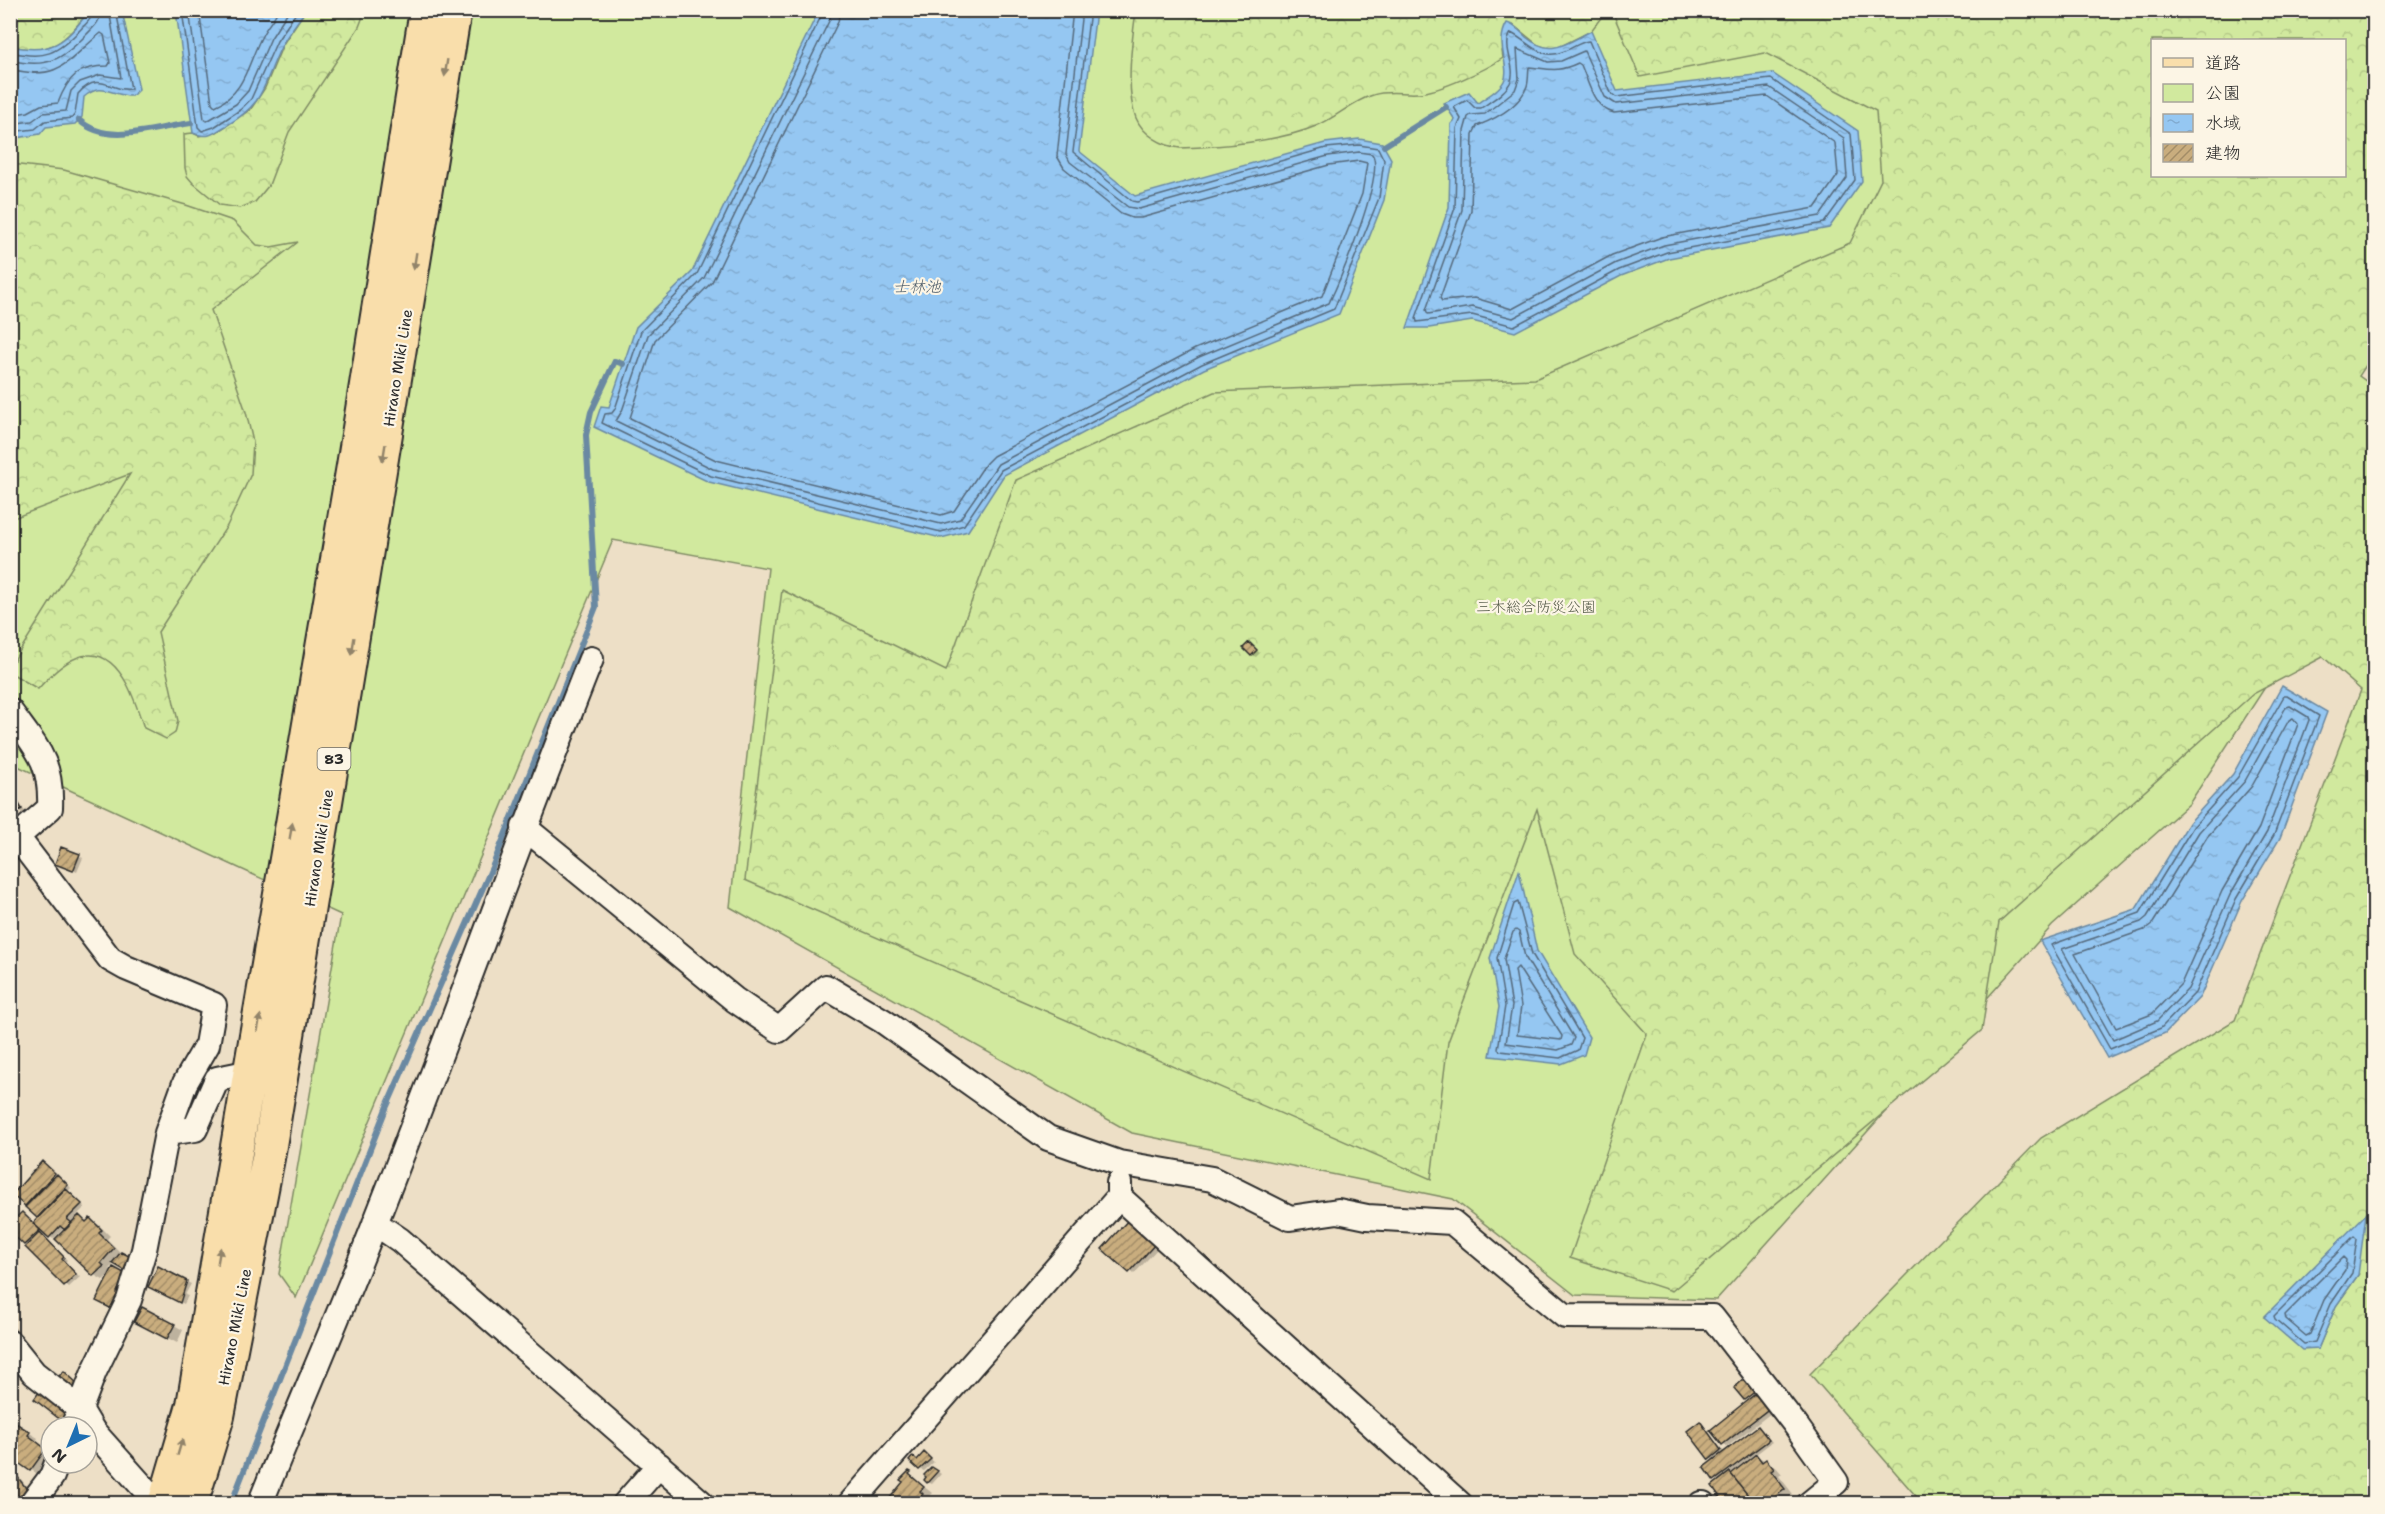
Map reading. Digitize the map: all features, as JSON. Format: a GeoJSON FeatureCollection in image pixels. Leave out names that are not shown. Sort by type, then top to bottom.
{"type":"FeatureCollection","features":[{"type":"Feature","properties":{"kind":"main road","name":"Hirano Miki Line"},"geometry":{"type":"LineString","coordinates":[[164,1503],[193,1406],[353,466],[426,10]]}},
{"type":"Feature","properties":{"kind":"main road","name":"Hirano Miki Line"},"geometry":{"type":"LineString","coordinates":[[192,1503],[218,1416],[268,1158],[455,10]]}},
{"type":"Feature","properties":{"kind":"street"},"geometry":{"type":"LineString","coordinates":[[260,1503],[375,1223],[489,929],[524,827],[591,659]]}},
{"type":"Feature","properties":{"kind":"street"},"geometry":{"type":"LineString","coordinates":[[10,711],[45,760],[51,785],[51,808],[14,840],[110,959],[214,1005],[207,1045],[185,1083],[167,1133],[144,1250],[129,1300],[94,1372],[77,1415]]}},
{"type":"Feature","properties":{"kind":"street"},"geometry":{"type":"LineString","coordinates":[[524,827],[735,1000],[779,1030],[826,987],[884,1021],[1048,1138],[1119,1163],[1212,1179],[1290,1218],[1338,1211],[1367,1217],[1452,1222],[1565,1316],[1712,1317],[1794,1423],[1836,1482],[1809,1503]]}},
{"type":"Feature","properties":{"kind":"street"},"geometry":{"type":"LineString","coordinates":[[167,1133],[195,1129],[217,1079],[251,1072]]}},
{"type":"Feature","properties":{"kind":"street"},"geometry":{"type":"LineString","coordinates":[[850,1503],[1119,1197],[1119,1163]]}},
{"type":"Feature","properties":{"kind":"street"},"geometry":{"type":"LineString","coordinates":[[1119,1197],[1460,1503]]}},
{"type":"Feature","properties":{"kind":"street"},"geometry":{"type":"LineString","coordinates":[[375,1223],[400,1240],[703,1503]]}},
{"type":"Feature","properties":{"kind":"street"},"geometry":{"type":"LineString","coordinates":[[10,1343],[73,1415]]}},
{"type":"Feature","properties":{"kind":"street"},"geometry":{"type":"LineString","coordinates":[[99,1438],[158,1503]]}},
{"type":"Feature","properties":{"kind":"street"},"geometry":{"type":"LineString","coordinates":[[625,1503],[659,1466]]}},
{"type":"Feature","properties":{"kind":"street"},"geometry":{"type":"LineString","coordinates":[[31,1503],[52,1475]]}},
{"type":"Feature","properties":{"kind":"green space","name":"三木総合防災公園"},"geometry":{"type":"Polygon","coordinates":[[[11,11],[2374,11],[2325,405],[2288,652],[2189,804],[2052,926],[1716,1300],[1575,1295],[1453,1199],[1132,1133],[730,907],[768,568],[613,540],[296,1298],[279,1274],[341,915],[11,763],[11,11]]]}},
{"type":"Feature","properties":{"kind":"green space"},"geometry":{"type":"Polygon","coordinates":[[[11,11],[89,11],[72,31],[56,44],[37,49],[25,49],[11,46],[11,11]]]}},
{"type":"Feature","properties":{"kind":"green space"},"geometry":{"type":"Polygon","coordinates":[[[305,11],[365,11],[359,27],[289,132],[269,185],[255,202],[240,208],[220,205],[187,176],[184,134],[193,133],[199,136],[217,132],[251,109],[265,88],[283,44],[305,11]]]}},
{"type":"Feature","properties":{"kind":"green space"},"geometry":{"type":"Polygon","coordinates":[[[1136,11],[1606,11],[1591,31],[1557,48],[1538,45],[1513,25],[1502,51],[1503,58],[1474,74],[1437,89],[1418,93],[1390,92],[1373,95],[1358,101],[1323,123],[1285,136],[1231,145],[1180,148],[1154,139],[1143,130],[1136,118],[1130,80],[1136,11]]]}},
{"type":"Feature","properties":{"kind":"green space"},"geometry":{"type":"Polygon","coordinates":[[[1612,11],[2374,11],[2374,353],[2359,376],[2374,387],[2374,1503],[1922,1503],[1810,1374],[2041,1138],[2235,1020],[2361,690],[2323,657],[2253,694],[1999,922],[1982,1030],[1672,1291],[1570,1258],[1647,1034],[1575,954],[1537,809],[1448,1042],[1431,1179],[745,880],[782,590],[946,671],[1016,480],[1214,392],[1535,379],[1850,243],[1881,180],[1876,111],[1765,53],[1640,77],[1612,11]],[[2358,1275],[2264,1317],[2318,1349],[2336,1306],[2358,1275]]]}},
{"type":"Feature","properties":{"kind":"green space"},"geometry":{"type":"Polygon","coordinates":[[[11,164],[64,170],[186,205],[233,221],[257,245],[271,247],[298,242],[211,310],[246,412],[253,442],[251,474],[227,526],[158,632],[178,721],[175,733],[166,739],[144,728],[127,684],[117,669],[106,659],[94,655],[71,660],[38,689],[11,673],[11,665],[130,474],[11,519],[11,164]]]}},
{"type":"Feature","properties":{"kind":"water","name":"士林池"},"geometry":{"type":"Polygon","coordinates":[[[819,10],[1096,11],[1079,151],[1135,196],[1325,143],[1359,139],[1382,143],[1391,159],[1384,200],[1339,314],[1204,369],[1004,475],[968,531],[941,538],[709,482],[594,427],[601,406],[609,407],[636,327],[692,272],[819,10]]]}},
{"type":"Feature","properties":{"kind":"water"},"geometry":{"type":"Polygon","coordinates":[[[89,11],[122,11],[139,89],[132,96],[105,90],[95,91],[84,97],[82,117],[75,124],[46,127],[40,134],[11,139],[11,46],[37,49],[56,44],[72,31],[89,11]]]}},
{"type":"Feature","properties":{"kind":"water"},"geometry":{"type":"Polygon","coordinates":[[[176,11],[305,11],[282,45],[257,100],[240,117],[213,133],[203,136],[193,133],[176,11]]]}},
{"type":"Feature","properties":{"kind":"water"},"geometry":{"type":"Polygon","coordinates":[[[1507,23],[1543,47],[1566,44],[1591,31],[1617,91],[1772,73],[1858,131],[1862,181],[1829,228],[1669,258],[1621,276],[1515,332],[1472,321],[1429,328],[1407,328],[1449,207],[1451,124],[1455,120],[1444,103],[1469,92],[1478,103],[1502,84],[1506,69],[1502,39],[1507,23]]]}},
{"type":"Feature","properties":{"kind":"water"},"geometry":{"type":"Polygon","coordinates":[[[2282,686],[2327,712],[2280,838],[2242,901],[2200,997],[2165,1033],[2107,1058],[2040,941],[2136,909],[2189,823],[2233,774],[2282,686]]]}},
{"type":"Feature","properties":{"kind":"water"},"geometry":{"type":"Polygon","coordinates":[[[1519,871],[1537,951],[1589,1037],[1584,1055],[1561,1064],[1490,1056],[1499,1007],[1490,958],[1519,871]]]}},
{"type":"Feature","properties":{"kind":"water"},"geometry":{"type":"Polygon","coordinates":[[[2366,1214],[2358,1275],[2336,1306],[2318,1349],[2302,1350],[2264,1317],[2366,1214]]]}},
{"type":"Feature","properties":{"kind":"building"},"geometry":{"type":"Polygon","coordinates":[[[1249,642],[1257,650],[1251,656],[1243,648],[1249,642]]]}},
{"type":"Feature","properties":{"kind":"building"},"geometry":{"type":"Polygon","coordinates":[[[15,798],[22,809],[17,812],[10,801],[15,798]]]}},
{"type":"Feature","properties":{"kind":"building"},"geometry":{"type":"Polygon","coordinates":[[[61,847],[80,854],[73,871],[55,864],[61,847]]]}},
{"type":"Feature","properties":{"kind":"building"},"geometry":{"type":"Polygon","coordinates":[[[42,1161],[55,1173],[25,1206],[12,1195],[42,1161]]]}},
{"type":"Feature","properties":{"kind":"building"},"geometry":{"type":"Polygon","coordinates":[[[57,1174],[68,1185],[37,1218],[25,1207],[57,1174]]]}},
{"type":"Feature","properties":{"kind":"building"},"geometry":{"type":"Polygon","coordinates":[[[66,1189],[82,1204],[67,1219],[72,1223],[65,1230],[60,1226],[49,1238],[33,1223],[66,1189]]]}},
{"type":"Feature","properties":{"kind":"building"},"geometry":{"type":"Polygon","coordinates":[[[22,1212],[40,1230],[24,1245],[10,1232],[10,1223],[22,1212]]]}},
{"type":"Feature","properties":{"kind":"building"},"geometry":{"type":"Polygon","coordinates":[[[79,1215],[86,1222],[90,1218],[102,1230],[99,1233],[114,1248],[101,1263],[104,1266],[93,1276],[55,1239],[79,1215]]]}},
{"type":"Feature","properties":{"kind":"building"},"geometry":{"type":"Polygon","coordinates":[[[1129,1219],[1156,1243],[1129,1273],[1102,1249],[1129,1219]]]}},
{"type":"Feature","properties":{"kind":"building"},"geometry":{"type":"Polygon","coordinates":[[[40,1232],[64,1257],[62,1259],[76,1274],[64,1286],[25,1247],[40,1232]]]}},
{"type":"Feature","properties":{"kind":"building"},"geometry":{"type":"Polygon","coordinates":[[[121,1252],[131,1257],[124,1270],[112,1263],[121,1252]]]}},
{"type":"Feature","properties":{"kind":"building"},"geometry":{"type":"Polygon","coordinates":[[[158,1266],[187,1281],[180,1303],[148,1287],[158,1266]]]}},
{"type":"Feature","properties":{"kind":"building"},"geometry":{"type":"Polygon","coordinates":[[[113,1267],[126,1274],[117,1292],[120,1294],[112,1309],[96,1301],[113,1267]]]}},
{"type":"Feature","properties":{"kind":"building"},"geometry":{"type":"Polygon","coordinates":[[[142,1307],[175,1324],[167,1339],[134,1322],[142,1307]]]}},
{"type":"Feature","properties":{"kind":"building"},"geometry":{"type":"Polygon","coordinates":[[[64,1371],[80,1386],[75,1398],[55,1380],[64,1371]]]}},
{"type":"Feature","properties":{"kind":"building"},"geometry":{"type":"Polygon","coordinates":[[[1746,1377],[1757,1390],[1744,1400],[1734,1388],[1746,1377]]]}},
{"type":"Feature","properties":{"kind":"building"},"geometry":{"type":"Polygon","coordinates":[[[42,1388],[71,1410],[67,1415],[54,1415],[34,1399],[42,1388]]]}},
{"type":"Feature","properties":{"kind":"building"},"geometry":{"type":"Polygon","coordinates":[[[1759,1391],[1771,1407],[1722,1445],[1710,1430],[1759,1391]]]}},
{"type":"Feature","properties":{"kind":"building"},"geometry":{"type":"Polygon","coordinates":[[[11,1420],[30,1432],[28,1435],[39,1444],[39,1459],[30,1471],[10,1457],[11,1420]]]}},
{"type":"Feature","properties":{"kind":"building"},"geometry":{"type":"Polygon","coordinates":[[[1700,1421],[1721,1450],[1709,1460],[1687,1431],[1700,1421]]]}},
{"type":"Feature","properties":{"kind":"building"},"geometry":{"type":"Polygon","coordinates":[[[1758,1426],[1769,1440],[1714,1481],[1704,1467],[1758,1426]]]}},
{"type":"Feature","properties":{"kind":"building"},"geometry":{"type":"Polygon","coordinates":[[[924,1452],[931,1459],[919,1470],[909,1461],[913,1456],[917,1460],[924,1452]]]}},
{"type":"Feature","properties":{"kind":"building"},"geometry":{"type":"Polygon","coordinates":[[[1756,1454],[1762,1462],[1766,1459],[1774,1469],[1771,1471],[1785,1489],[1766,1504],[1755,1504],[1731,1474],[1756,1454]]]}},
{"type":"Feature","properties":{"kind":"building"},"geometry":{"type":"Polygon","coordinates":[[[10,1467],[29,1492],[15,1503],[10,1497],[10,1467]]]}},
{"type":"Feature","properties":{"kind":"building"},"geometry":{"type":"Polygon","coordinates":[[[932,1467],[938,1471],[927,1483],[924,1475],[932,1467]]]}},
{"type":"Feature","properties":{"kind":"building"},"geometry":{"type":"Polygon","coordinates":[[[909,1471],[911,1472],[909,1474],[924,1487],[920,1491],[923,1494],[915,1503],[885,1504],[903,1482],[900,1480],[909,1471]]]}},
{"type":"Feature","properties":{"kind":"building"},"geometry":{"type":"Polygon","coordinates":[[[1730,1472],[1755,1504],[1725,1504],[1712,1486],[1730,1472]]]}},
{"type":"Feature","properties":{"kind":"waterway"},"geometry":{"type":"LineString","coordinates":[[1384,146],[1446,107]]}},
{"type":"Feature","properties":{"kind":"waterway"},"geometry":{"type":"LineString","coordinates":[[79,120],[91,128],[118,134],[191,123]]}},
{"type":"Feature","properties":{"kind":"waterway"},"geometry":{"type":"LineString","coordinates":[[231,1504],[387,1106],[493,865],[596,607],[586,435],[591,412],[615,361],[623,364]]}}]}
